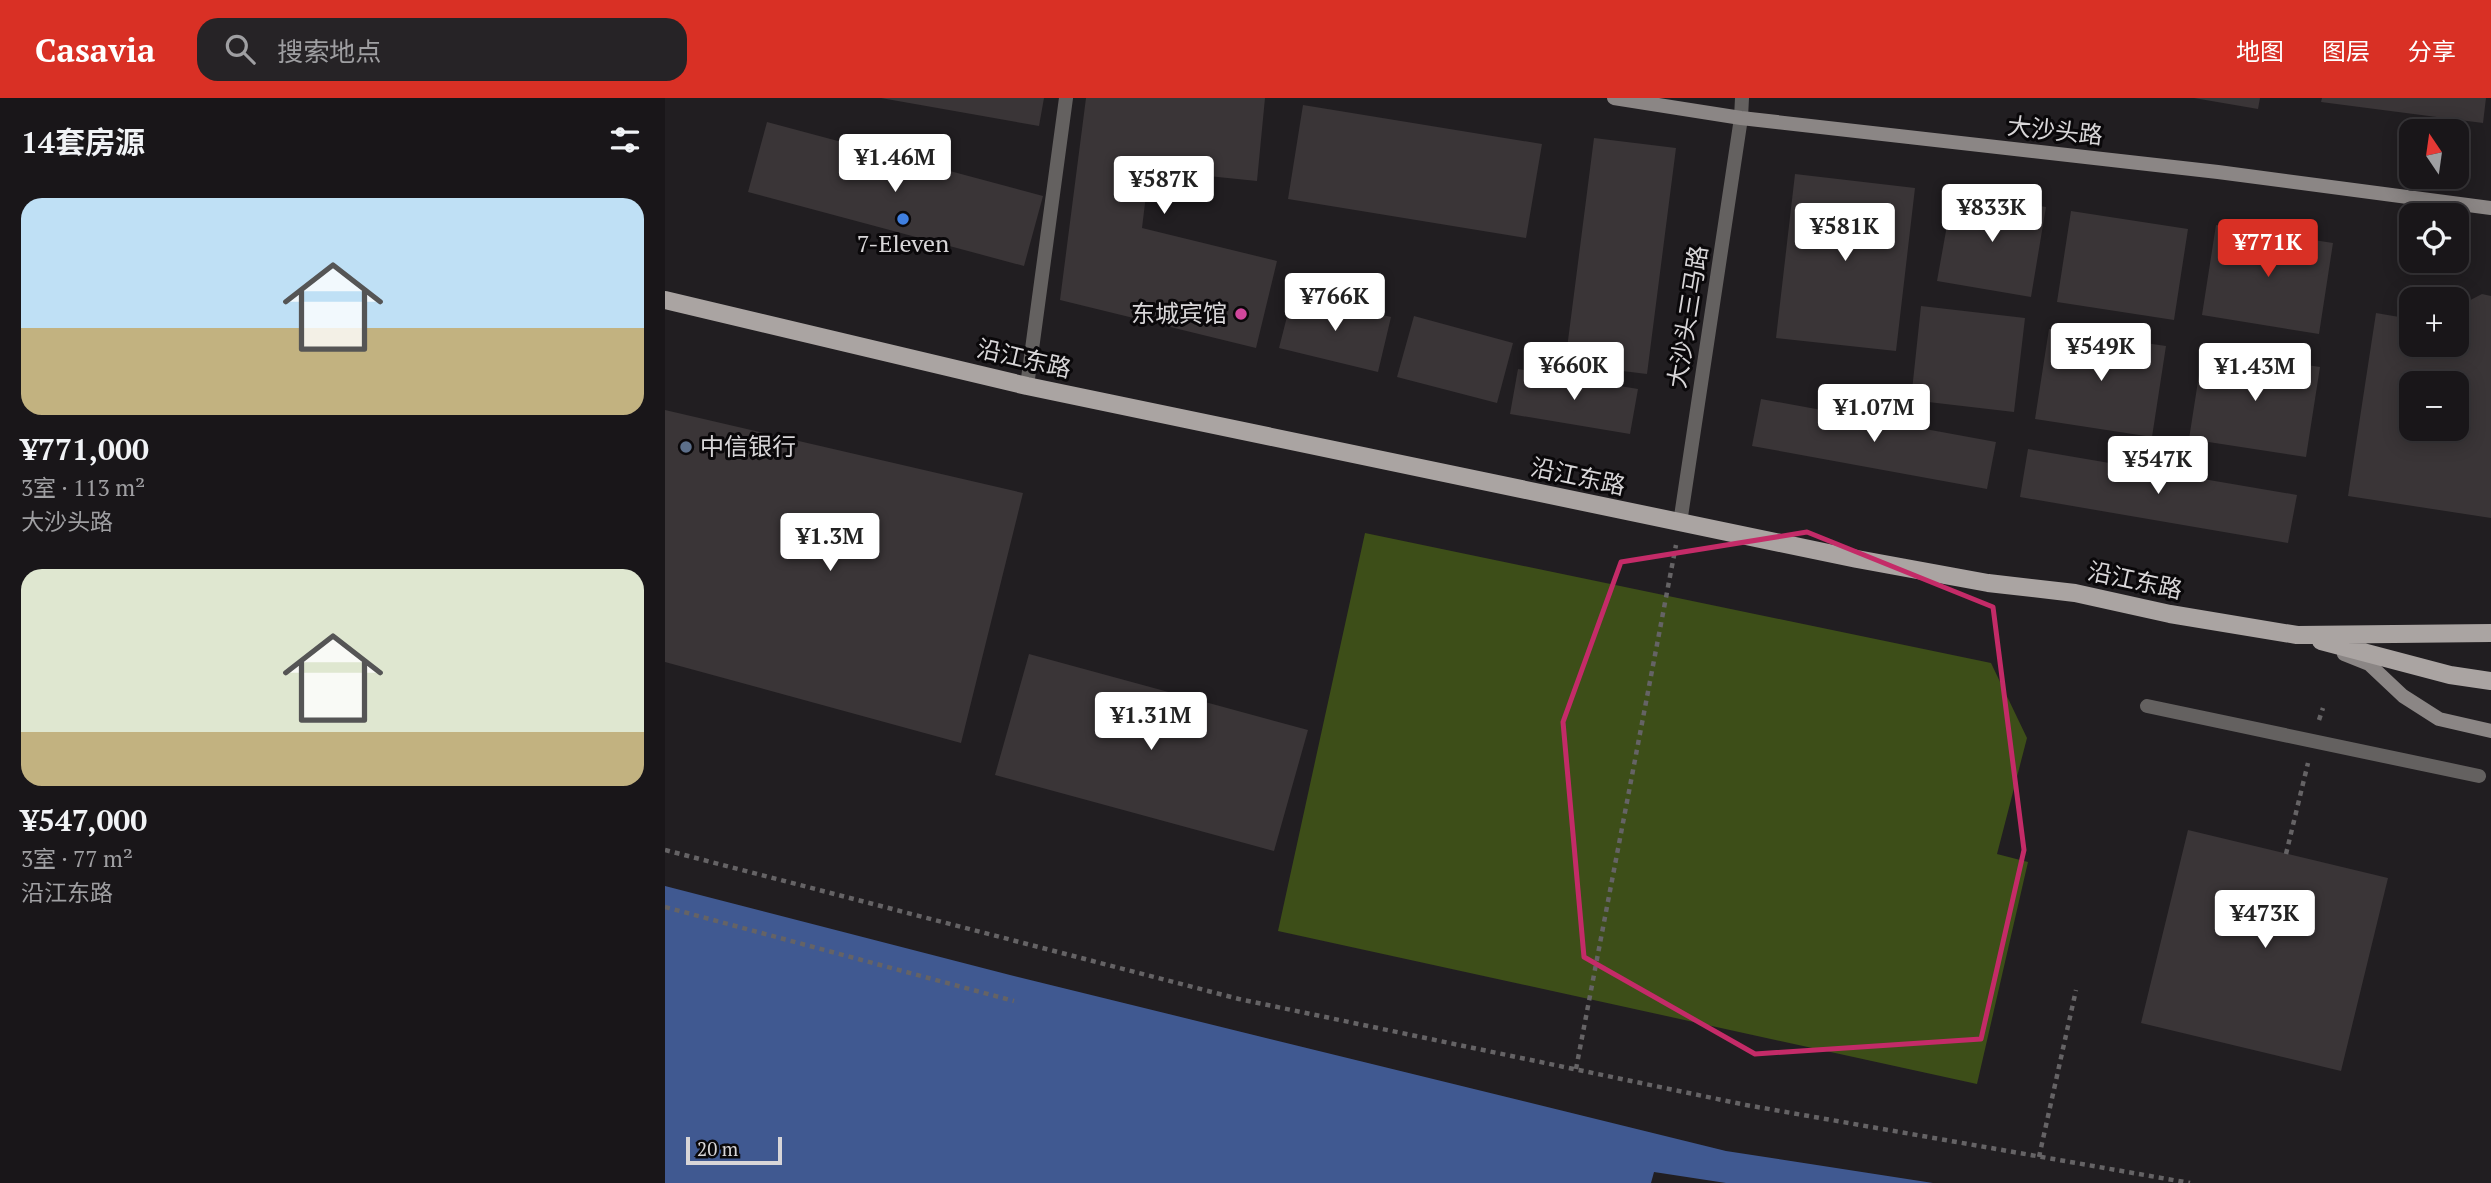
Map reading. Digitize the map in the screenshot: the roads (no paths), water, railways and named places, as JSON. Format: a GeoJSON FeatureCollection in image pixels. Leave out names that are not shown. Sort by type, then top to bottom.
{"type":"FeatureCollection","features":[{"type":"Feature","properties":{"kind":"main road","name":"大沙头路"},"geometry":{"type":"LineString","coordinates":[[1614,98],[1741,118],[2218,172],[2491,208]]}},
{"type":"Feature","properties":{"kind":"main road","name":"沿江东路"},"geometry":{"type":"LineString","coordinates":[[665,300],[1027,386],[1680,523],[1975,581],[2075,593],[2170,614],[2297,635],[2491,633]]}},
{"type":"Feature","properties":{"kind":"main road"},"geometry":{"type":"LineString","coordinates":[[2297,635],[2450,675],[2491,681]]}},
{"type":"Feature","properties":{"kind":"main road"},"geometry":{"type":"LineString","coordinates":[[2297,635],[2369,664],[2403,696],[2439,719],[2491,731]]}},
{"type":"Feature","properties":{"kind":"street"},"geometry":{"type":"LineString","coordinates":[[1027,386],[1066,98]]}},
{"type":"Feature","properties":{"kind":"street","name":"大沙头三马路"},"geometry":{"type":"LineString","coordinates":[[1680,523],[1742,98]]}},
{"type":"Feature","properties":{"kind":"street","name":"大沙头三马路"},"geometry":{"type":"LineString","coordinates":[[1741,118],[1749,98]]}},
{"type":"Feature","properties":{"kind":"street"},"geometry":{"type":"LineString","coordinates":[[2147,706],[2479,776]]}},
{"type":"Feature","properties":{"kind":"water"},"geometry":{"type":"Polygon","coordinates":[[[665,886],[1010,975],[1726,1151],[1933,1183],[665,1183],[665,886]]]}},
{"type":"Feature","properties":{"kind":"place","name":"7-Eleven"},"geometry":{"type":"Point","coordinates":[903,219]}},
{"type":"Feature","properties":{"kind":"place","name":"东城宾馆"},"geometry":{"type":"Point","coordinates":[1241,314]}},
{"type":"Feature","properties":{"kind":"place","name":"中信银行"},"geometry":{"type":"Point","coordinates":[686,447]}}]}
